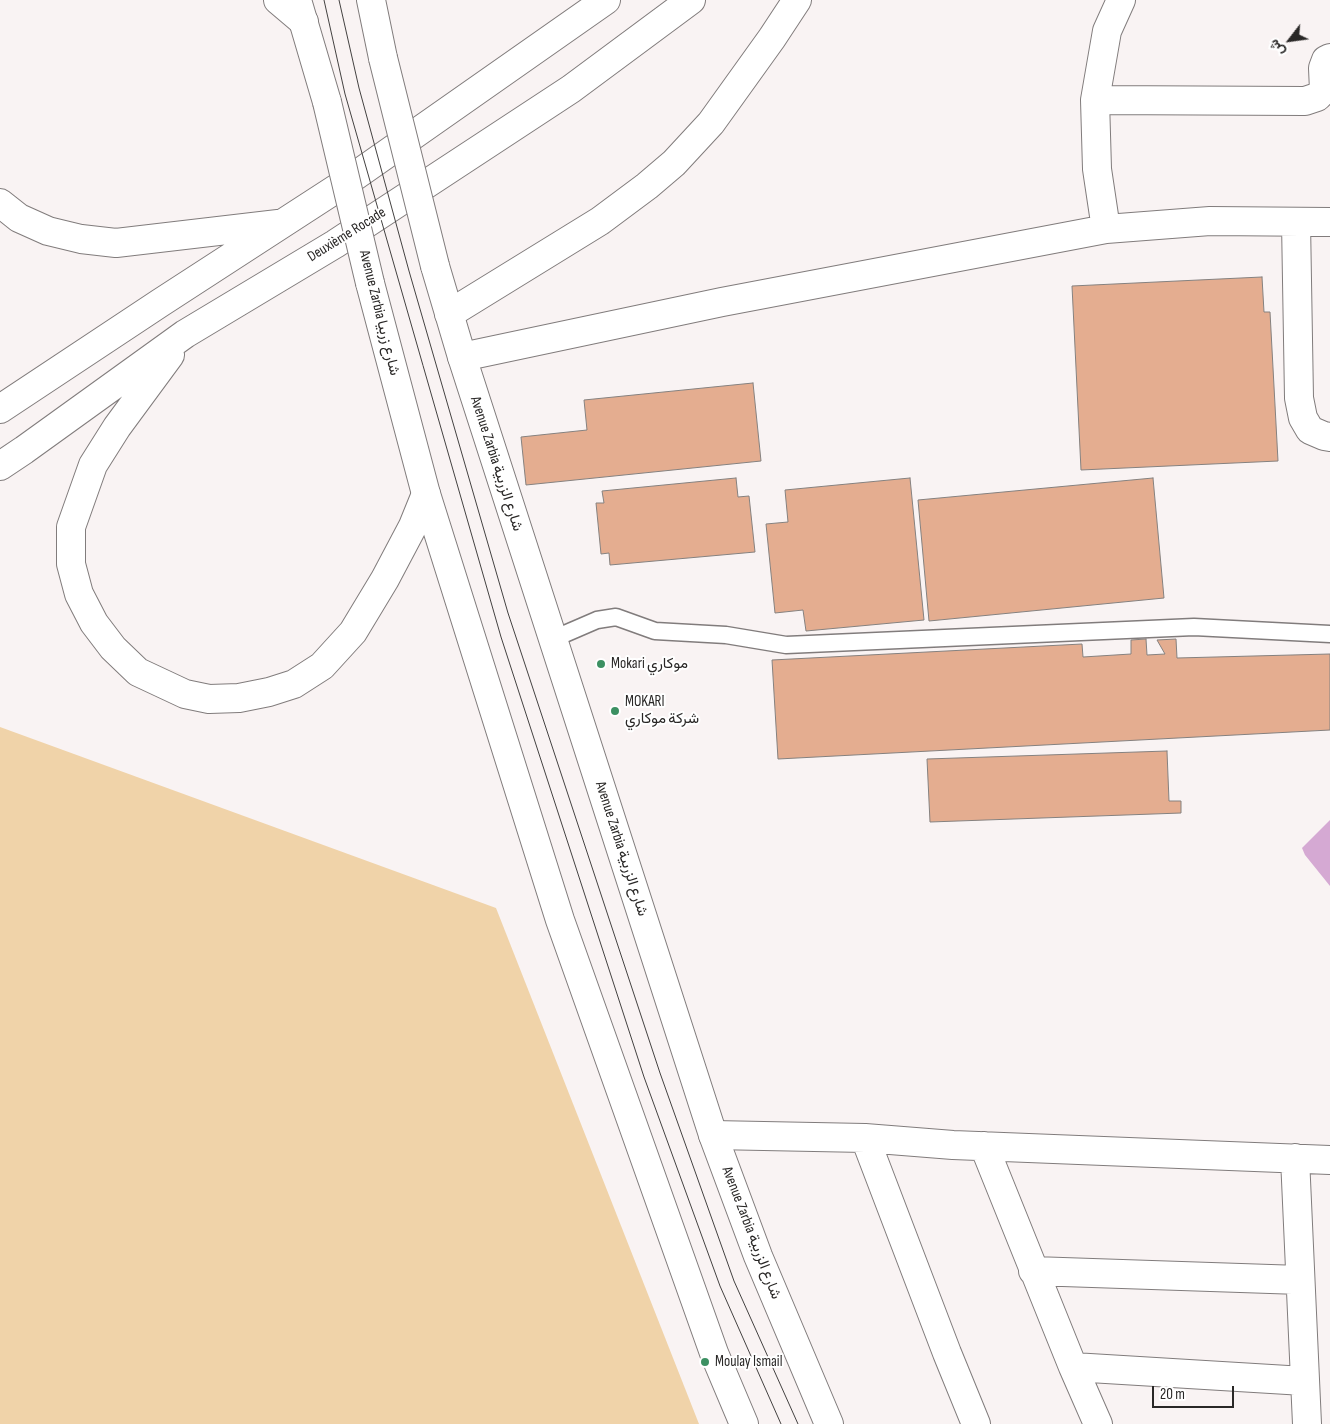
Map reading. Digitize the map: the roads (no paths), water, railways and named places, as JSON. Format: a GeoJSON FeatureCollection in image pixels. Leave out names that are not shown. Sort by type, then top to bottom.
{"type":"FeatureCollection","features":[{"type":"Feature","properties":{"kind":"main road"},"geometry":{"type":"LineString","coordinates":[[278,0],[301,11]]}},
{"type":"Feature","properties":{"kind":"main road","name":"Avenue Zarbia شارع الزربية"},"geometry":{"type":"LineString","coordinates":[[371,0],[383,58],[435,266],[462,357],[713,1135],[758,1256],[829,1424]]}},
{"type":"Feature","properties":{"kind":"main road"},"geometry":{"type":"LineString","coordinates":[[0,410],[345,183],[606,0]]}},
{"type":"Feature","properties":{"kind":"main road","name":"Deuxième Rocade"},"geometry":{"type":"LineString","coordinates":[[0,466],[185,334],[335,244],[571,89],[691,0]]}},
{"type":"Feature","properties":{"kind":"main road"},"geometry":{"type":"LineString","coordinates":[[449,314],[600,221],[674,163],[710,123],[772,38],[797,0]]}},
{"type":"Feature","properties":{"kind":"main road"},"geometry":{"type":"LineString","coordinates":[[1106,229],[1098,169],[1095,100],[1107,31],[1121,0]]}},
{"type":"Feature","properties":{"kind":"main road","name":"Avenue Zarbia شارع زربيا"},"geometry":{"type":"LineString","coordinates":[[301,11],[327,102],[370,283],[426,494]]}},
{"type":"Feature","properties":{"kind":"main road"},"geometry":{"type":"LineString","coordinates":[[1095,100],[1305,101],[1317,98],[1324,90],[1323,68],[1326,60],[1330,58]]}},
{"type":"Feature","properties":{"kind":"main road"},"geometry":{"type":"LineString","coordinates":[[0,203],[19,218],[48,232],[81,239],[116,243],[285,223]]}},
{"type":"Feature","properties":{"kind":"main road"},"geometry":{"type":"LineString","coordinates":[[462,357],[722,302],[1106,229],[1210,221],[1330,222]]}},
{"type":"Feature","properties":{"kind":"main road"},"geometry":{"type":"LineString","coordinates":[[1296,222],[1299,398],[1303,418],[1310,430],[1330,437]]}},
{"type":"Feature","properties":{"kind":"main road"},"geometry":{"type":"LineString","coordinates":[[185,334],[117,427],[93,465],[71,527],[71,564],[79,594],[94,623],[113,648],[138,672],[185,694],[209,700],[239,698],[269,692],[294,684],[322,666],[353,632],[385,579],[413,526],[426,494]]}},
{"type":"Feature","properties":{"kind":"main road"},"geometry":{"type":"LineString","coordinates":[[426,494],[560,920],[714,1353],[744,1424]]}},
{"type":"Feature","properties":{"kind":"main road"},"geometry":{"type":"LineString","coordinates":[[713,1135],[866,1138],[953,1146],[1330,1160]]}},
{"type":"Feature","properties":{"kind":"main road"},"geometry":{"type":"LineString","coordinates":[[866,1138],[947,1354],[976,1424]]}},
{"type":"Feature","properties":{"kind":"main road"},"geometry":{"type":"LineString","coordinates":[[984,1146],[1072,1367],[1098,1424]]}},
{"type":"Feature","properties":{"kind":"main road"},"geometry":{"type":"LineString","coordinates":[[1295,1158],[1307,1424]]}},
{"type":"Feature","properties":{"kind":"main road"},"geometry":{"type":"LineString","coordinates":[[1033,1271],[1300,1280]]}},
{"type":"Feature","properties":{"kind":"main road"},"geometry":{"type":"LineString","coordinates":[[1072,1367],[1304,1381]]}},
{"type":"Feature","properties":{"kind":"lane"},"geometry":{"type":"LineString","coordinates":[[553,639],[597,620],[616,617],[655,631],[726,635],[786,645],[1194,627],[1330,634]]}},
{"type":"Feature","properties":{"kind":"tram line"},"geometry":{"type":"LineString","coordinates":[[324,0],[345,94],[501,637],[644,1077],[720,1286],[781,1424]]}},
{"type":"Feature","properties":{"kind":"tram line"},"geometry":{"type":"LineString","coordinates":[[339,0],[359,88],[409,271],[508,613],[660,1073],[734,1281],[798,1424]]}},
{"type":"Feature","properties":{"kind":"place","name":"Mokari موكاري"},"geometry":{"type":"Point","coordinates":[601,664]}},
{"type":"Feature","properties":{"kind":"place","name":"MOKARI شركة موكاري"},"geometry":{"type":"Point","coordinates":[615,711]}},
{"type":"Feature","properties":{"kind":"place","name":"Moulay Ismail"},"geometry":{"type":"Point","coordinates":[705,1362]}}]}
